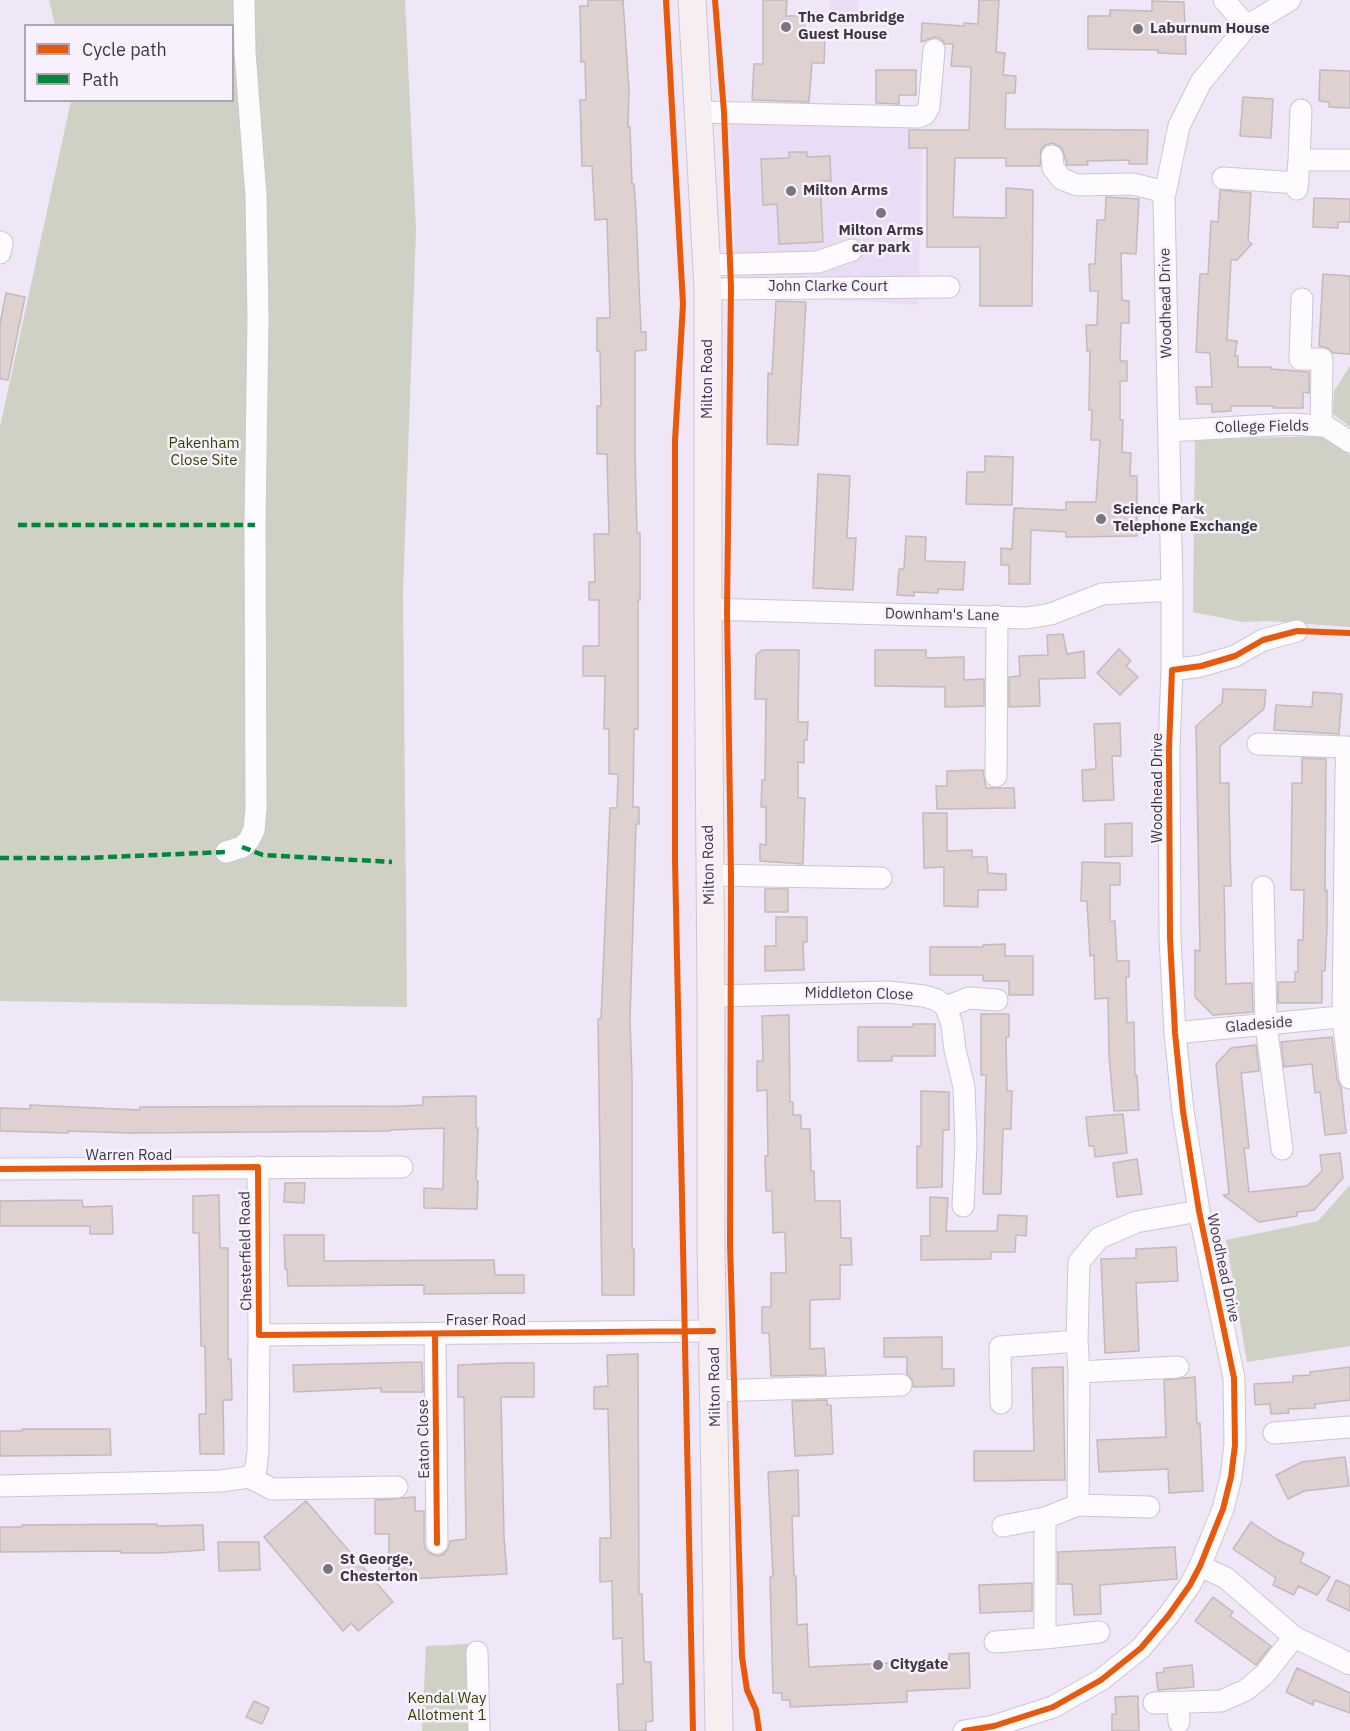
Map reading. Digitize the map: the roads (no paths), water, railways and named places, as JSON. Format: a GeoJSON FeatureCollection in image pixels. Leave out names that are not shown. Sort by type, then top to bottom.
{"type":"FeatureCollection","features":[{"type":"Feature","properties":{"kind":"main road","name":"Milton Road"},"geometry":{"type":"LineString","coordinates":[[692,0],[708,277],[709,875],[719,1731]]}},
{"type":"Feature","properties":{"kind":"street"},"geometry":{"type":"LineString","coordinates":[[226,852],[242,847],[249,840],[254,830],[256,809],[256,196],[245,52],[244,0]]}},
{"type":"Feature","properties":{"kind":"street"},"geometry":{"type":"LineString","coordinates":[[1224,0],[1247,26]]}},
{"type":"Feature","properties":{"kind":"street","name":"Woodhead Drive"},"geometry":{"type":"LineString","coordinates":[[964,1731],[994,1726],[1053,1707],[1101,1680],[1141,1648],[1173,1609],[1200,1566],[1223,1509],[1231,1477],[1236,1445],[1234,1378],[1199,1211],[1183,1111],[1175,1033],[1170,938],[1169,749],[1172,590],[1165,192],[1179,126],[1201,82],[1247,26],[1290,0]]}},
{"type":"Feature","properties":{"kind":"street"},"geometry":{"type":"LineString","coordinates":[[698,112],[918,117],[925,114],[929,106],[934,50]]}},
{"type":"Feature","properties":{"kind":"street"},"geometry":{"type":"LineString","coordinates":[[1223,178],[1298,186],[1301,120]]}},
{"type":"Feature","properties":{"kind":"street"},"geometry":{"type":"LineString","coordinates":[[1052,156],[1053,168],[1062,179],[1077,184],[1133,184],[1165,192]]}},
{"type":"Feature","properties":{"kind":"street"},"geometry":{"type":"LineString","coordinates":[[1299,160],[1350,160]]}},
{"type":"Feature","properties":{"kind":"street"},"geometry":{"type":"LineString","coordinates":[[0,243],[2,243],[0,253]]}},
{"type":"Feature","properties":{"kind":"street"},"geometry":{"type":"LineString","coordinates":[[708,277],[818,262],[852,250]]}},
{"type":"Feature","properties":{"kind":"street","name":"John Clarke Court"},"geometry":{"type":"LineString","coordinates":[[708,277],[949,287]]}},
{"type":"Feature","properties":{"kind":"street"},"geometry":{"type":"LineString","coordinates":[[1302,299],[1300,359],[1322,359],[1321,426]]}},
{"type":"Feature","properties":{"kind":"street","name":"College Fields"},"geometry":{"type":"LineString","coordinates":[[1169,431],[1291,424],[1327,427],[1350,442]]}},
{"type":"Feature","properties":{"kind":"street","name":"Downham's Lane"},"geometry":{"type":"LineString","coordinates":[[708,609],[1027,618],[1051,614],[1102,594],[1172,590]]}},
{"type":"Feature","properties":{"kind":"street"},"geometry":{"type":"LineString","coordinates":[[996,776],[997,616]]}},
{"type":"Feature","properties":{"kind":"street"},"geometry":{"type":"LineString","coordinates":[[1172,670],[1201,666],[1235,656],[1263,640],[1297,632]]}},
{"type":"Feature","properties":{"kind":"street"},"geometry":{"type":"LineString","coordinates":[[1258,744],[1347,747],[1346,1016],[1350,1078]]}},
{"type":"Feature","properties":{"kind":"street"},"geometry":{"type":"LineString","coordinates":[[709,875],[881,878]]}},
{"type":"Feature","properties":{"kind":"street"},"geometry":{"type":"LineString","coordinates":[[1263,887],[1266,1024],[1282,1149]]}},
{"type":"Feature","properties":{"kind":"street","name":"Middleton Close"},"geometry":{"type":"LineString","coordinates":[[711,996],[888,992],[924,996],[937,1000],[946,1007]]}},
{"type":"Feature","properties":{"kind":"street"},"geometry":{"type":"LineString","coordinates":[[963,1206],[966,1144],[964,1087],[955,1050],[952,1025],[946,1007],[969,998],[997,1000]]}},
{"type":"Feature","properties":{"kind":"street","name":"Gladeside"},"geometry":{"type":"LineString","coordinates":[[1175,1033],[1346,1016]]}},
{"type":"Feature","properties":{"kind":"street","name":"Chesterfield Road"},"geometry":{"type":"LineString","coordinates":[[249,1477],[256,1468],[258,1451],[258,1167]]}},
{"type":"Feature","properties":{"kind":"street","name":"Warren Road"},"geometry":{"type":"LineString","coordinates":[[0,1169],[402,1167]]}},
{"type":"Feature","properties":{"kind":"street"},"geometry":{"type":"LineString","coordinates":[[1078,1505],[1079,1262],[1099,1239],[1136,1222],[1199,1211]]}},
{"type":"Feature","properties":{"kind":"street","name":"Fraser Road"},"geometry":{"type":"LineString","coordinates":[[259,1335],[713,1331]]}},
{"type":"Feature","properties":{"kind":"street","name":"Eaton Close"},"geometry":{"type":"LineString","coordinates":[[435,1334],[437,1543]]}},
{"type":"Feature","properties":{"kind":"street"},"geometry":{"type":"LineString","coordinates":[[1001,1403],[1000,1347],[1077,1341]]}},
{"type":"Feature","properties":{"kind":"street"},"geometry":{"type":"LineString","coordinates":[[1079,1372],[1178,1367]]}},
{"type":"Feature","properties":{"kind":"street"},"geometry":{"type":"LineString","coordinates":[[715,1391],[901,1385]]}},
{"type":"Feature","properties":{"kind":"street"},"geometry":{"type":"LineString","coordinates":[[1274,1433],[1350,1427]]}},
{"type":"Feature","properties":{"kind":"street"},"geometry":{"type":"LineString","coordinates":[[0,1486],[221,1482],[249,1477],[272,1489],[397,1487]]}},
{"type":"Feature","properties":{"kind":"street"},"geometry":{"type":"LineString","coordinates":[[1003,1526],[1045,1518],[1078,1505],[1149,1507]]}},
{"type":"Feature","properties":{"kind":"street"},"geometry":{"type":"LineString","coordinates":[[1045,1518],[1045,1638]]}},
{"type":"Feature","properties":{"kind":"street"},"geometry":{"type":"LineString","coordinates":[[1200,1566],[1226,1578],[1294,1637],[1350,1664]]}},
{"type":"Feature","properties":{"kind":"street"},"geometry":{"type":"LineString","coordinates":[[995,1642],[1099,1632]]}},
{"type":"Feature","properties":{"kind":"street"},"geometry":{"type":"LineString","coordinates":[[1154,1703],[1179,1712],[1221,1701],[1246,1690],[1265,1674],[1294,1637]]}},
{"type":"Feature","properties":{"kind":"street"},"geometry":{"type":"LineString","coordinates":[[477,1652],[479,1731]]}},
{"type":"Feature","properties":{"kind":"place","name":"The Cambridge Guest House"},"geometry":{"type":"Point","coordinates":[786,27]}},
{"type":"Feature","properties":{"kind":"place","name":"Laburnum House"},"geometry":{"type":"Point","coordinates":[1138,29]}},
{"type":"Feature","properties":{"kind":"place","name":"Milton Arms"},"geometry":{"type":"Point","coordinates":[791,191]}},
{"type":"Feature","properties":{"kind":"place","name":"Milton Arms car park"},"geometry":{"type":"Point","coordinates":[881,213]}},
{"type":"Feature","properties":{"kind":"place","name":"Science Park Telephone Exchange"},"geometry":{"type":"Point","coordinates":[1101,519]}},
{"type":"Feature","properties":{"kind":"place","name":"St George, Chesterton"},"geometry":{"type":"Point","coordinates":[328,1569]}},
{"type":"Feature","properties":{"kind":"place","name":"Citygate"},"geometry":{"type":"Point","coordinates":[878,1665]}},
{"type":"Feature","properties":{"kind":"park label","name":"Pakenham Close Site"},"geometry":{"type":"Point","coordinates":[204,452]}},
{"type":"Feature","properties":{"kind":"park label","name":"Kendal Way Allotment 1"},"geometry":{"type":"Point","coordinates":[447,1708]}}]}
